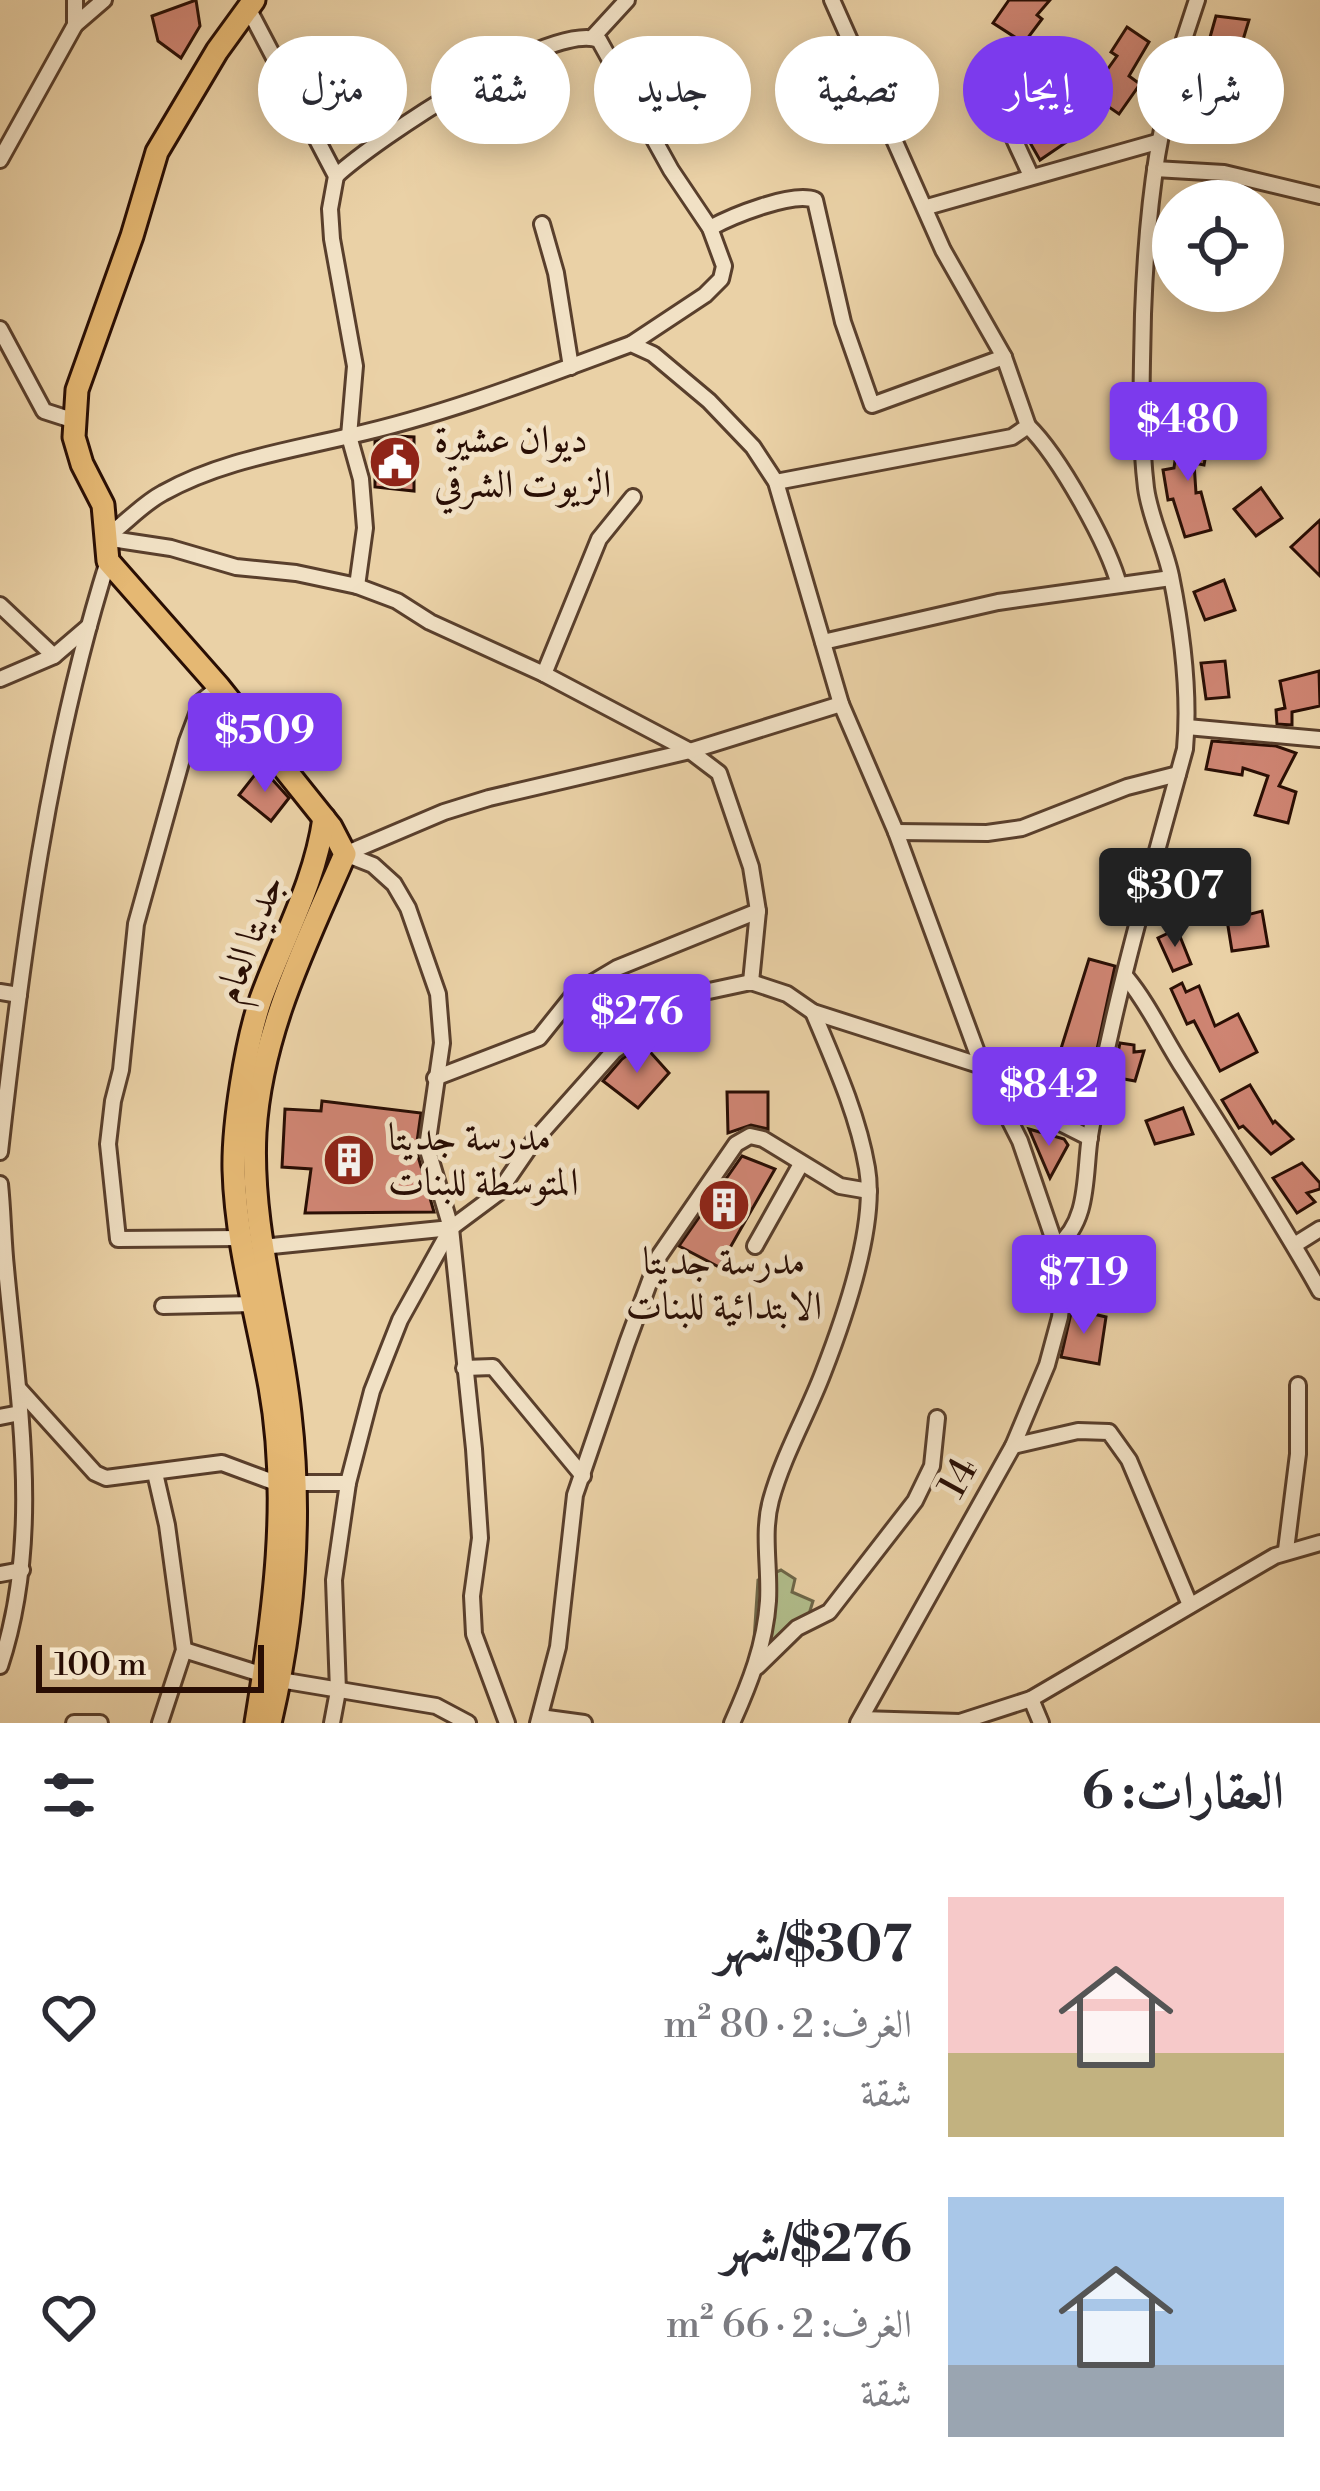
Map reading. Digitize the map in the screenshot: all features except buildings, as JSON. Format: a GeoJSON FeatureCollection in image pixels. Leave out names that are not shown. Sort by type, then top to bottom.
{"type":"FeatureCollection","features":[{"type":"Feature","properties":{"kind":"main road"},"geometry":{"type":"LineString","coordinates":[[251,4],[157,152],[116,285],[76,390],[72,420],[82,464],[103,506],[106,550],[324,818],[345,854]]}},
{"type":"Feature","properties":{"kind":"main road","name":"جديتا العام"},"geometry":{"type":"LineString","coordinates":[[270,1723],[285,1485],[274,1428],[269,1343],[234,1168],[259,1006],[313,872],[324,818]]}},
{"type":"Feature","properties":{"kind":"main road","name":"جديتا العام"},"geometry":{"type":"LineString","coordinates":[[269,1343],[254,1304],[252,1243],[255,1134],[266,1058],[284,994],[345,854]]}},
{"type":"Feature","properties":{"kind":"main road","name":"جديتا العام"},"geometry":{"type":"LineString","coordinates":[[256,1723],[272,1679]]}},
{"type":"Feature","properties":{"kind":"street"},"geometry":{"type":"LineString","coordinates":[[75,0],[75,25]]}},
{"type":"Feature","properties":{"kind":"street"},"geometry":{"type":"LineString","coordinates":[[0,160],[75,25],[104,0]]}},
{"type":"Feature","properties":{"kind":"street"},"geometry":{"type":"LineString","coordinates":[[336,176],[487,74],[561,40],[593,37],[627,0]]}},
{"type":"Feature","properties":{"kind":"street"},"geometry":{"type":"LineString","coordinates":[[832,0],[943,250],[1004,357],[1028,426],[1102,538],[1119,585]]}},
{"type":"Feature","properties":{"kind":"street"},"geometry":{"type":"LineString","coordinates":[[1185,36],[1197,0]]}},
{"type":"Feature","properties":{"kind":"street"},"geometry":{"type":"LineString","coordinates":[[251,4],[336,176],[330,209],[332,239],[355,366],[349,436],[362,478],[365,528],[357,586]]}},
{"type":"Feature","properties":{"kind":"street"},"geometry":{"type":"LineString","coordinates":[[0,1152],[19,995],[57,768],[106,550],[161,494],[187,481],[571,367],[631,344],[721,279],[722,255],[710,228],[671,170],[605,49],[593,37]]}},
{"type":"Feature","properties":{"kind":"street"},"geometry":{"type":"LineString","coordinates":[[1018,144],[1031,176]]}},
{"type":"Feature","properties":{"kind":"street"},"geometry":{"type":"LineString","coordinates":[[927,207],[1150,144]]}},
{"type":"Feature","properties":{"kind":"street"},"geometry":{"type":"LineString","coordinates":[[1056,1247],[1069,1237],[1083,1201],[1090,1138],[1187,727],[1171,578],[1147,493],[1142,424],[1145,232],[1157,144]]}},
{"type":"Feature","properties":{"kind":"street"},"geometry":{"type":"LineString","coordinates":[[1155,169],[1224,173],[1320,196]]}},
{"type":"Feature","properties":{"kind":"street"},"geometry":{"type":"LineString","coordinates":[[710,228],[742,212],[797,197],[815,200],[843,322],[872,405],[1004,357]]}},
{"type":"Feature","properties":{"kind":"street"},"geometry":{"type":"LineString","coordinates":[[542,224],[560,292],[571,367]]}},
{"type":"Feature","properties":{"kind":"street"},"geometry":{"type":"LineString","coordinates":[[0,329],[44,411],[72,420]]}},
{"type":"Feature","properties":{"kind":"street"},"geometry":{"type":"LineString","coordinates":[[631,344],[653,354],[709,401],[752,447],[776,482],[1012,437],[1028,426]]}},
{"type":"Feature","properties":{"kind":"street","name":"14"},"geometry":{"type":"LineString","coordinates":[[776,482],[841,704],[896,832],[982,1066],[1019,1141],[1065,1274],[1047,1365],[1013,1447],[860,1721]]}},
{"type":"Feature","properties":{"kind":"street"},"geometry":{"type":"LineString","coordinates":[[544,674],[599,539],[632,497]]}},
{"type":"Feature","properties":{"kind":"street"},"geometry":{"type":"LineString","coordinates":[[106,550],[171,548],[236,567],[357,586],[397,601],[430,622],[544,674],[690,751],[719,773],[751,867],[758,910],[751,982]]}},
{"type":"Feature","properties":{"kind":"street"},"geometry":{"type":"LineString","coordinates":[[824,642],[998,602],[1171,578]]}},
{"type":"Feature","properties":{"kind":"street"},"geometry":{"type":"LineString","coordinates":[[0,605],[54,656]]}},
{"type":"Feature","properties":{"kind":"street"},"geometry":{"type":"LineString","coordinates":[[0,679],[54,656],[89,626]]}},
{"type":"Feature","properties":{"kind":"street"},"geometry":{"type":"LineString","coordinates":[[219,687],[202,701],[187,741],[136,924],[122,1070],[108,1144],[118,1239],[252,1243],[451,1228]]}},
{"type":"Feature","properties":{"kind":"street"},"geometry":{"type":"LineString","coordinates":[[345,854],[489,798],[690,751],[841,704]]}},
{"type":"Feature","properties":{"kind":"street"},"geometry":{"type":"LineString","coordinates":[[1187,727],[1320,739]]}},
{"type":"Feature","properties":{"kind":"street"},"geometry":{"type":"LineString","coordinates":[[896,832],[987,833],[1022,828],[1127,787],[1178,774]]}},
{"type":"Feature","properties":{"kind":"street"},"geometry":{"type":"LineString","coordinates":[[345,854],[374,865],[394,884],[408,908],[438,994],[442,1043],[427,1147],[451,1228],[480,1538],[472,1596],[474,1634],[507,1723]]}},
{"type":"Feature","properties":{"kind":"street"},"geometry":{"type":"LineString","coordinates":[[435,1078],[538,1038],[575,993],[603,974],[758,910]]}},
{"type":"Feature","properties":{"kind":"street"},"geometry":{"type":"LineString","coordinates":[[1126,977],[1296,1244],[1320,1291]]}},
{"type":"Feature","properties":{"kind":"street"},"geometry":{"type":"LineString","coordinates":[[332,1723],[338,1691],[334,1580],[348,1483],[372,1391],[400,1320],[451,1228],[499,1192],[533,1142],[614,1051],[695,994],[751,982],[787,994],[813,1012],[982,1066]]}},
{"type":"Feature","properties":{"kind":"street"},"geometry":{"type":"LineString","coordinates":[[0,992],[19,995]]}},
{"type":"Feature","properties":{"kind":"street"},"geometry":{"type":"LineString","coordinates":[[732,1723],[757,1667],[766,1622],[766,1530],[771,1500],[824,1369],[864,1245],[868,1171],[858,1131],[813,1012]]}},
{"type":"Feature","properties":{"kind":"street"},"geometry":{"type":"LineString","coordinates":[[993,1089],[1090,1138]]}},
{"type":"Feature","properties":{"kind":"street"},"geometry":{"type":"LineString","coordinates":[[584,1723],[539,1720],[558,1647],[575,1495],[659,1256],[736,1144],[755,1137],[851,1191],[869,1191]]}},
{"type":"Feature","properties":{"kind":"street"},"geometry":{"type":"LineString","coordinates":[[755,1246],[801,1164]]}},
{"type":"Feature","properties":{"kind":"street"},"geometry":{"type":"LineString","coordinates":[[0,1184],[20,1390],[22,1570],[0,1666]]}},
{"type":"Feature","properties":{"kind":"street"},"geometry":{"type":"LineString","coordinates":[[1296,1244],[1320,1229]]}},
{"type":"Feature","properties":{"kind":"street"},"geometry":{"type":"LineString","coordinates":[[163,1306],[254,1304]]}},
{"type":"Feature","properties":{"kind":"street"},"geometry":{"type":"LineString","coordinates":[[464,1368],[493,1367],[583,1476]]}},
{"type":"Feature","properties":{"kind":"street"},"geometry":{"type":"LineString","coordinates":[[1286,1550],[1298,1454],[1298,1385]]}},
{"type":"Feature","properties":{"kind":"street"},"geometry":{"type":"LineString","coordinates":[[20,1390],[95,1473],[106,1478],[222,1463],[285,1485],[348,1483]]}},
{"type":"Feature","properties":{"kind":"street"},"geometry":{"type":"LineString","coordinates":[[0,1418],[20,1413]]}},
{"type":"Feature","properties":{"kind":"street"},"geometry":{"type":"LineString","coordinates":[[757,1667],[797,1628],[829,1612],[915,1501],[932,1466],[937,1418]]}},
{"type":"Feature","properties":{"kind":"street"},"geometry":{"type":"LineString","coordinates":[[1013,1447],[1078,1431],[1109,1432],[1129,1460],[1190,1605]]}},
{"type":"Feature","properties":{"kind":"street"},"geometry":{"type":"LineString","coordinates":[[155,1473],[184,1650],[160,1723]]}},
{"type":"Feature","properties":{"kind":"street"},"geometry":{"type":"LineString","coordinates":[[860,1721],[960,1722],[1031,1699],[1286,1550],[1320,1543]]}},
{"type":"Feature","properties":{"kind":"street"},"geometry":{"type":"LineString","coordinates":[[0,1574],[22,1570]]}},
{"type":"Feature","properties":{"kind":"street"},"geometry":{"type":"LineString","coordinates":[[184,1650],[272,1679],[468,1723]]}},
{"type":"Feature","properties":{"kind":"street"},"geometry":{"type":"LineString","coordinates":[[1031,1699],[1041,1723]]}},
{"type":"Feature","properties":{"kind":"street"},"geometry":{"type":"LineString","coordinates":[[74,1723],[100,1723]]}},
{"type":"Feature","properties":{"kind":"green space"},"geometry":{"type":"Polygon","coordinates":[[[781,1570],[795,1579],[792,1592],[813,1601],[809,1614],[753,1655],[758,1580],[781,1570]]]}},
{"type":"Feature","properties":{"kind":"place","name":"ديوان عشيرة الزيوت الشرقي"},"geometry":{"type":"Point","coordinates":[395,462]}},
{"type":"Feature","properties":{"kind":"place","name":"مدرسة جديتا المتوسطة للبنات"},"geometry":{"type":"Point","coordinates":[349,1160]}},
{"type":"Feature","properties":{"kind":"place","name":"مدرسة جديتا الابتدائية للبنات"},"geometry":{"type":"Point","coordinates":[724,1205]}}]}
